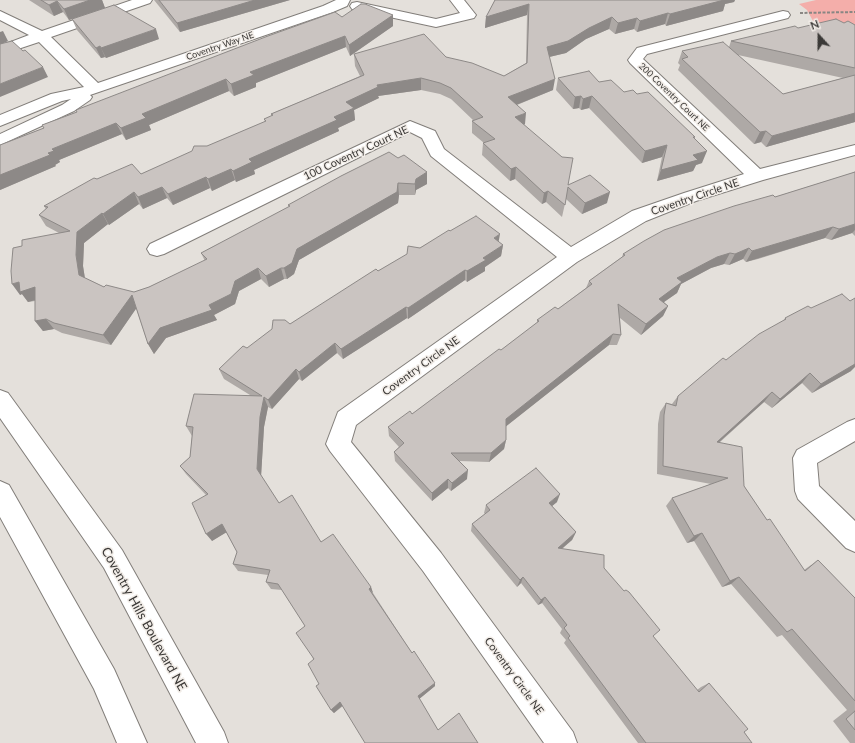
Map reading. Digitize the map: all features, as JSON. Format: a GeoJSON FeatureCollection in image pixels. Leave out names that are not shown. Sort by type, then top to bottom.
{"type":"FeatureCollection","features":[{"type":"Feature","properties":{"kind":"street"},"geometry":{"type":"LineString","coordinates":[[0,51],[145,0]]}},
{"type":"Feature","properties":{"kind":"street"},"geometry":{"type":"LineString","coordinates":[[342,2],[436,23],[469,15],[456,0]]}},
{"type":"Feature","properties":{"kind":"street","name":"Coventry Way NE"},"geometry":{"type":"LineString","coordinates":[[0,121],[57,97],[94,89],[328,9],[342,2]]}},
{"type":"Feature","properties":{"kind":"street"},"geometry":{"type":"LineString","coordinates":[[0,15],[40,36],[94,89]]}},
{"type":"Feature","properties":{"kind":"street","name":"200 Coventry Court NE"},"geometry":{"type":"LineString","coordinates":[[757,176],[635,60],[642,51],[783,16]]}},
{"type":"Feature","properties":{"kind":"street","name":"Coventry Way NE"},"geometry":{"type":"LineString","coordinates":[[0,140],[68,108],[94,89]]}},
{"type":"Feature","properties":{"kind":"street","name":"100 Coventry Court NE"},"geometry":{"type":"LineString","coordinates":[[157,249],[410,126],[429,135],[437,152],[570,258]]}},
{"type":"Feature","properties":{"kind":"street","name":"Coventry Circle NE"},"geometry":{"type":"LineString","coordinates":[[562,743],[432,562],[338,444],[346,419],[570,258],[639,216],[690,197],[757,176],[855,150]]}},
{"type":"Feature","properties":{"kind":"street","name":"Coventry Hills Boulevard NE"},"geometry":{"type":"LineString","coordinates":[[0,400],[113,559],[213,743]]}},
{"type":"Feature","properties":{"kind":"street"},"geometry":{"type":"LineString","coordinates":[[855,429],[805,458],[807,491],[855,539]]}},
{"type":"Feature","properties":{"kind":"street"},"geometry":{"type":"LineString","coordinates":[[0,493],[104,678],[132,743]]}},
{"type":"Feature","properties":{"kind":"path"},"geometry":{"type":"LineString","coordinates":[[783,16],[805,12],[855,12]]}},
{"type":"Feature","properties":{"kind":"shaded area"},"geometry":{"type":"Polygon","coordinates":[[[816,0],[855,0],[855,35],[813,21],[807,10],[799,4],[816,0]]]}},
{"type":"Feature","properties":{"kind":"building"},"geometry":{"type":"Polygon","coordinates":[[[41,0],[90,0],[64,9],[57,1],[49,5],[41,0]]]}},
{"type":"Feature","properties":{"kind":"building"},"geometry":{"type":"Polygon","coordinates":[[[159,0],[255,0],[177,23],[159,0]]]}},
{"type":"Feature","properties":{"kind":"building"},"geometry":{"type":"Polygon","coordinates":[[[495,0],[724,0],[640,21],[637,18],[618,23],[612,17],[589,28],[568,41],[547,47],[555,79],[508,97],[526,113],[515,117],[562,157],[573,158],[568,185],[590,175],[610,192],[585,203],[568,187],[565,205],[548,191],[544,193],[516,167],[511,169],[483,143],[495,139],[472,121],[483,117],[451,88],[440,83],[421,78],[377,85],[378,87],[346,102],[354,108],[334,117],[337,120],[249,159],[252,162],[233,171],[231,169],[208,179],[206,177],[168,194],[162,187],[138,197],[134,192],[77,232],[76,255],[79,275],[104,287],[106,285],[134,292],[149,287],[207,259],[201,253],[290,206],[288,205],[341,176],[389,152],[398,158],[404,155],[427,172],[416,179],[415,184],[398,183],[397,192],[297,249],[292,263],[266,276],[258,268],[235,281],[231,294],[209,305],[212,310],[160,328],[148,344],[132,295],[103,335],[54,323],[46,319],[35,321],[35,287],[20,292],[19,282],[12,284],[11,271],[13,248],[22,246],[22,240],[70,231],[39,215],[48,207],[44,206],[94,178],[97,179],[132,164],[141,174],[192,151],[194,146],[207,146],[266,121],[264,119],[273,115],[271,114],[364,75],[354,54],[424,34],[446,57],[472,63],[504,76],[527,63],[529,4],[486,17],[495,0]]]}},
{"type":"Feature","properties":{"kind":"building"},"geometry":{"type":"Polygon","coordinates":[[[361,4],[365,4],[393,15],[349,45],[345,36],[250,72],[254,75],[231,84],[226,79],[142,114],[146,118],[121,128],[116,123],[52,149],[54,151],[48,153],[50,155],[0,175],[0,145],[44,128],[42,125],[77,112],[76,110],[268,36],[335,12],[342,17],[361,4]]]}},
{"type":"Feature","properties":{"kind":"building"},"geometry":{"type":"Polygon","coordinates":[[[114,5],[156,29],[101,48],[100,46],[96,48],[72,19],[114,5]]]}},
{"type":"Feature","properties":{"kind":"building"},"geometry":{"type":"Polygon","coordinates":[[[836,19],[844,23],[848,21],[855,25],[855,68],[731,41],[795,26],[798,28],[836,19]]]}},
{"type":"Feature","properties":{"kind":"building"},"geometry":{"type":"Polygon","coordinates":[[[12,41],[23,51],[25,50],[43,67],[0,84],[0,44],[12,41]]]}},
{"type":"Feature","properties":{"kind":"building"},"geometry":{"type":"Polygon","coordinates":[[[723,42],[783,94],[855,75],[855,113],[772,136],[766,131],[760,132],[682,59],[688,57],[682,51],[723,42]]]}},
{"type":"Feature","properties":{"kind":"building"},"geometry":{"type":"Polygon","coordinates":[[[589,71],[599,82],[611,80],[624,92],[633,90],[637,94],[648,92],[695,137],[693,137],[707,151],[693,155],[698,160],[661,170],[667,145],[645,151],[592,96],[583,99],[581,96],[575,97],[558,78],[589,71]]]}},
{"type":"Feature","properties":{"kind":"building"},"geometry":{"type":"Polygon","coordinates":[[[855,172],[855,224],[839,229],[833,227],[752,251],[749,248],[735,254],[730,253],[717,257],[677,278],[682,282],[659,299],[668,306],[646,324],[618,304],[621,335],[613,334],[506,419],[506,440],[491,453],[451,453],[468,470],[452,483],[448,479],[432,493],[394,452],[404,443],[388,427],[410,411],[412,414],[499,349],[501,350],[555,307],[558,309],[592,284],[589,281],[625,255],[623,254],[644,241],[664,230],[734,206],[773,195],[775,197],[855,172]]]}},
{"type":"Feature","properties":{"kind":"building"},"geometry":{"type":"Polygon","coordinates":[[[476,216],[500,234],[494,238],[503,245],[483,258],[486,260],[467,271],[465,270],[408,308],[406,307],[341,349],[335,343],[299,372],[296,369],[268,400],[264,397],[260,417],[257,469],[279,503],[292,495],[321,542],[333,534],[371,587],[369,589],[412,653],[414,651],[435,683],[418,696],[438,730],[459,713],[478,743],[365,743],[340,702],[331,710],[316,686],[319,684],[308,664],[314,659],[296,633],[305,626],[278,584],[266,582],[270,570],[233,564],[237,552],[222,524],[206,534],[192,503],[208,494],[180,466],[190,457],[193,427],[186,426],[194,394],[262,396],[219,369],[243,346],[247,348],[272,329],[273,320],[285,320],[290,324],[376,269],[378,271],[407,254],[408,246],[420,248],[449,230],[450,231],[476,216]]]}},
{"type":"Feature","properties":{"kind":"building"},"geometry":{"type":"Polygon","coordinates":[[[842,294],[850,301],[855,298],[855,364],[821,384],[810,373],[780,399],[772,392],[717,442],[742,447],[744,486],[767,520],[770,519],[805,571],[818,560],[855,598],[855,701],[792,629],[787,632],[739,577],[730,581],[702,533],[694,536],[672,498],[728,478],[663,466],[664,415],[666,403],[676,406],[678,396],[723,358],[726,360],[759,334],[808,306],[811,308],[842,294]]]}},
{"type":"Feature","properties":{"kind":"building"},"geometry":{"type":"Polygon","coordinates":[[[536,468],[560,494],[549,503],[576,532],[558,548],[604,555],[604,568],[624,591],[626,590],[629,592],[660,630],[653,636],[699,692],[709,683],[748,729],[744,732],[752,743],[646,743],[568,638],[570,636],[564,628],[567,625],[545,597],[541,600],[523,577],[520,580],[472,524],[490,510],[486,505],[536,468]]]}},
{"type":"Feature","properties":{"kind":"building"},"geometry":{"type":"Polygon","coordinates":[[[855,711],[855,730],[846,719],[855,711]]]}}]}
